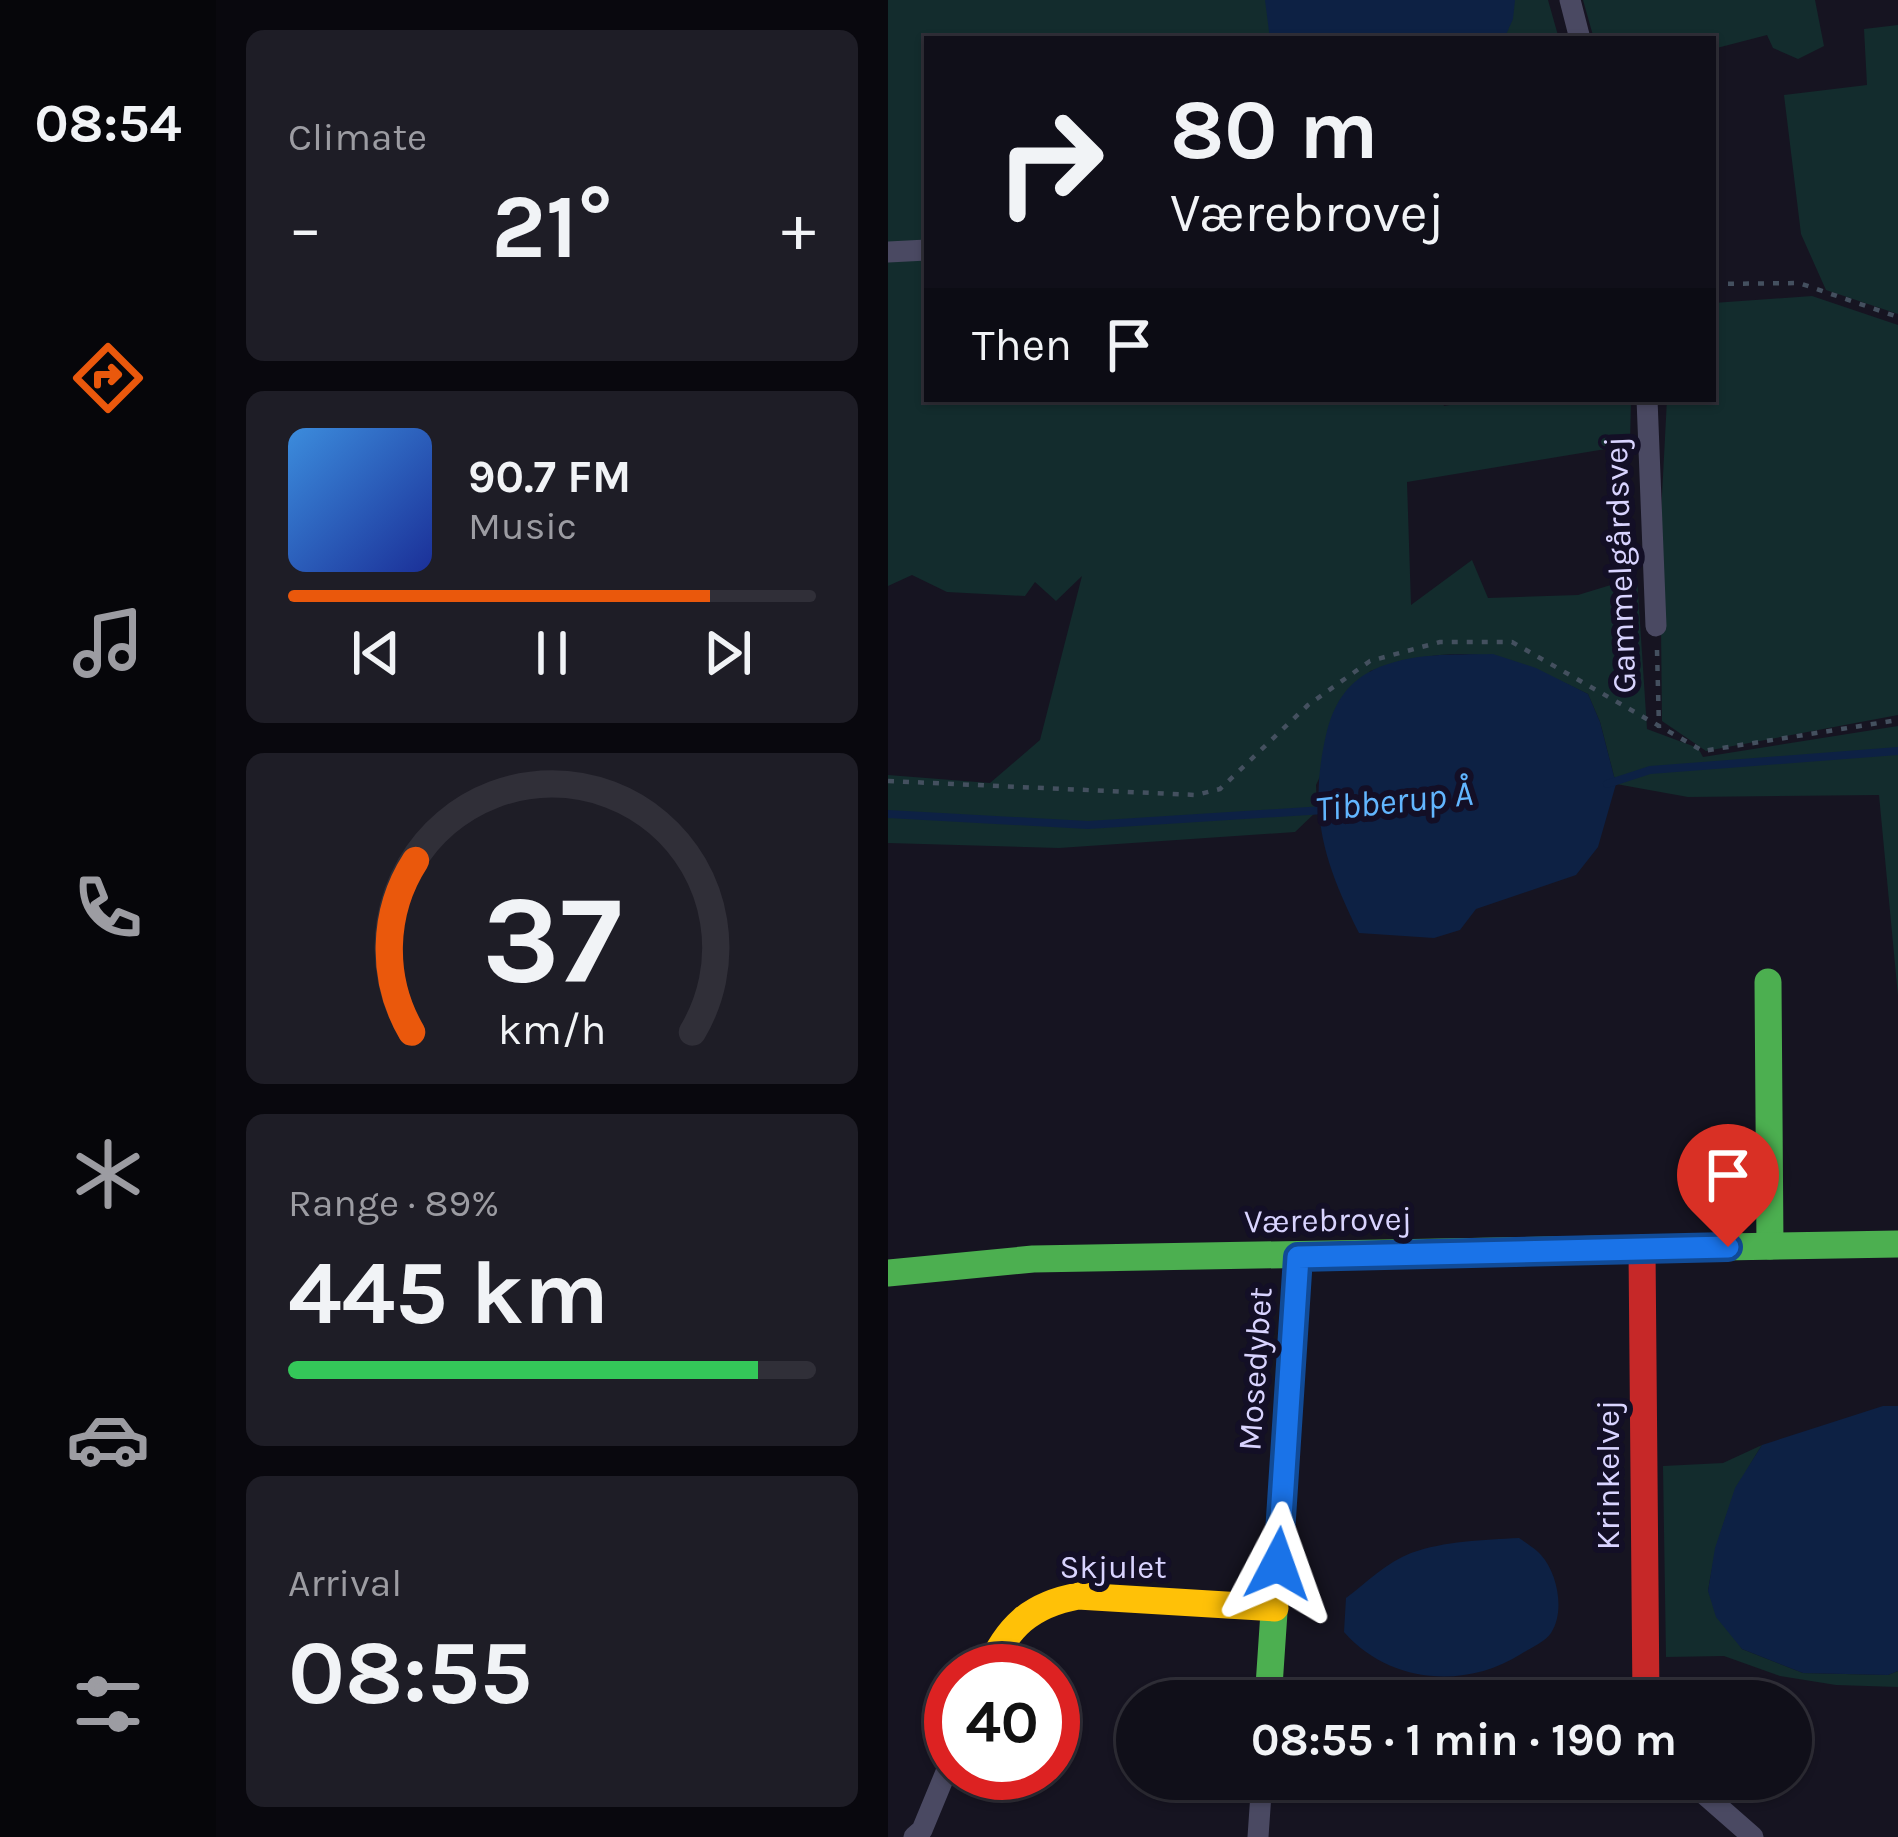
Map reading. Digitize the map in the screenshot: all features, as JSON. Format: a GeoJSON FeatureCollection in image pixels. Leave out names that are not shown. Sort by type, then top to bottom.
{"type":"FeatureCollection","features":[{"type":"Feature","properties":{"kind":"street"},"geometry":{"type":"LineString","coordinates":[[1570,0],[1579,36]]}},
{"type":"Feature","properties":{"kind":"street"},"geometry":{"type":"LineString","coordinates":[[888,252],[924,250]]}},
{"type":"Feature","properties":{"kind":"street","name":"Gammelgårdsvej"},"geometry":{"type":"LineString","coordinates":[[1647,402],[1656,626]]}},
{"type":"Feature","properties":{"kind":"street"},"geometry":{"type":"LineString","coordinates":[[1768,982],[1770,1246]]}},
{"type":"Feature","properties":{"kind":"street","name":"Værebrovej"},"geometry":{"type":"LineString","coordinates":[[888,1273],[1033,1259],[1898,1244]]}},
{"type":"Feature","properties":{"kind":"street","name":"Krinkelvej"},"geometry":{"type":"LineString","coordinates":[[1642,1249],[1646,1680]]}},
{"type":"Feature","properties":{"kind":"street","name":"Mosedybet"},"geometry":{"type":"LineString","coordinates":[[1270,1680],[1298,1257]]}},
{"type":"Feature","properties":{"kind":"street","name":"Skjulet"},"geometry":{"type":"LineString","coordinates":[[999,1644],[1027,1612],[1049,1600],[1078,1596],[1275,1608]]}},
{"type":"Feature","properties":{"kind":"street"},"geometry":{"type":"LineString","coordinates":[[914,1837],[922,1830],[934,1800]]}},
{"type":"Feature","properties":{"kind":"street"},"geometry":{"type":"LineString","coordinates":[[1258,1837],[1261,1800]]}},
{"type":"Feature","properties":{"kind":"street"},"geometry":{"type":"LineString","coordinates":[[1711,1800],[1753,1837]]}},
{"type":"Feature","properties":{"kind":"path"},"geometry":{"type":"LineString","coordinates":[[1716,284],[1799,283],[1898,317]]}},
{"type":"Feature","properties":{"kind":"path","name":"Gammelgårdsvej"},"geometry":{"type":"LineString","coordinates":[[1656,626],[1659,728]]}},
{"type":"Feature","properties":{"kind":"path"},"geometry":{"type":"LineString","coordinates":[[888,781],[1196,795],[1220,789],[1308,705],[1370,661],[1440,642],[1511,643],[1706,751],[1898,720]]}},
{"type":"Feature","properties":{"kind":"green space"},"geometry":{"type":"Polygon","coordinates":[[[888,0],[1548,0],[1558,36],[924,36],[924,402],[1443,402],[1444,406],[1631,402],[1630,445],[1407,482],[1411,605],[1472,560],[1488,598],[1578,595],[1637,577],[1647,729],[1698,748],[1703,757],[1898,726],[1898,996],[1879,795],[1688,797],[1616,784],[1588,694],[1531,668],[1482,656],[1432,656],[1370,671],[1316,785],[1317,811],[1295,832],[1059,848],[888,843],[888,775],[990,783],[1040,740],[1082,576],[1056,601],[1035,582],[1025,596],[947,592],[912,575],[888,586],[888,0]]]}},
{"type":"Feature","properties":{"kind":"green space"},"geometry":{"type":"Polygon","coordinates":[[[1583,0],[1815,0],[1824,46],[1798,59],[1773,48],[1767,35],[1716,48],[1716,36],[1593,36],[1583,0]]]}},
{"type":"Feature","properties":{"kind":"green space"},"geometry":{"type":"Polygon","coordinates":[[[1898,25],[1898,314],[1826,290],[1801,234],[1784,95],[1867,85],[1864,29],[1898,25]]]}},
{"type":"Feature","properties":{"kind":"green space"},"geometry":{"type":"Polygon","coordinates":[[[1812,296],[1898,325],[1898,715],[1706,751],[1662,721],[1660,534],[1667,402],[1716,402],[1716,303],[1812,296]]]}},
{"type":"Feature","properties":{"kind":"green space"},"geometry":{"type":"Polygon","coordinates":[[[1762,1445],[1727,1515],[1708,1591],[1742,1649],[1803,1673],[1888,1675],[1898,1671],[1898,1687],[1836,1685],[1780,1676],[1724,1656],[1666,1657],[1663,1466],[1723,1463],[1762,1445]]]}},
{"type":"Feature","properties":{"kind":"water"},"geometry":{"type":"Polygon","coordinates":[[[1265,0],[1515,0],[1505,36],[1270,36],[1265,0]]]}},
{"type":"Feature","properties":{"kind":"water"},"geometry":{"type":"Polygon","coordinates":[[[1493,654],[1536,668],[1588,694],[1616,784],[1598,847],[1576,875],[1476,909],[1460,930],[1434,938],[1359,933],[1328,860],[1319,814],[1321,763],[1337,705],[1355,682],[1387,664],[1432,656],[1493,654]]]}},
{"type":"Feature","properties":{"kind":"water"},"geometry":{"type":"Polygon","coordinates":[[[1883,1406],[1898,1406],[1898,1671],[1888,1675],[1803,1673],[1742,1649],[1716,1617],[1708,1591],[1715,1548],[1735,1488],[1762,1445],[1883,1406]]]}},
{"type":"Feature","properties":{"kind":"water"},"geometry":{"type":"Polygon","coordinates":[[[1519,1538],[1547,1563],[1558,1604],[1551,1633],[1521,1654],[1476,1673],[1428,1676],[1383,1662],[1344,1632],[1346,1598],[1402,1557],[1450,1544],[1519,1538]]]}},
{"type":"Feature","properties":{"kind":"waterway","name":"Tibberup Å"},"geometry":{"type":"LineString","coordinates":[[1607,784],[1650,770],[1898,751]]}},
{"type":"Feature","properties":{"kind":"waterway","name":"Tibberup Å"},"geometry":{"type":"LineString","coordinates":[[888,814],[1088,825],[1324,810]]}},
{"type":"Feature","properties":{"kind":"traffic: fast"},"geometry":{"type":"LineString","coordinates":[[1768,982],[1770,1246]]}},
{"type":"Feature","properties":{"kind":"traffic: fast"},"geometry":{"type":"LineString","coordinates":[[888,1273],[1033,1259],[1898,1244]]}},
{"type":"Feature","properties":{"kind":"traffic: fast"},"geometry":{"type":"LineString","coordinates":[[1269,1680],[1298,1257]]}},
{"type":"Feature","properties":{"kind":"traffic: slow"},"geometry":{"type":"LineString","coordinates":[[1002,1644],[1033,1612],[1078,1596],[1275,1608]]}},
{"type":"Feature","properties":{"kind":"traffic: jam"},"geometry":{"type":"LineString","coordinates":[[1642,1249],[1646,1680]]}},
{"type":"Feature","properties":{"kind":"route"},"geometry":{"type":"LineString","coordinates":[[1278,1564],[1298,1257],[1728,1247]]}}]}
